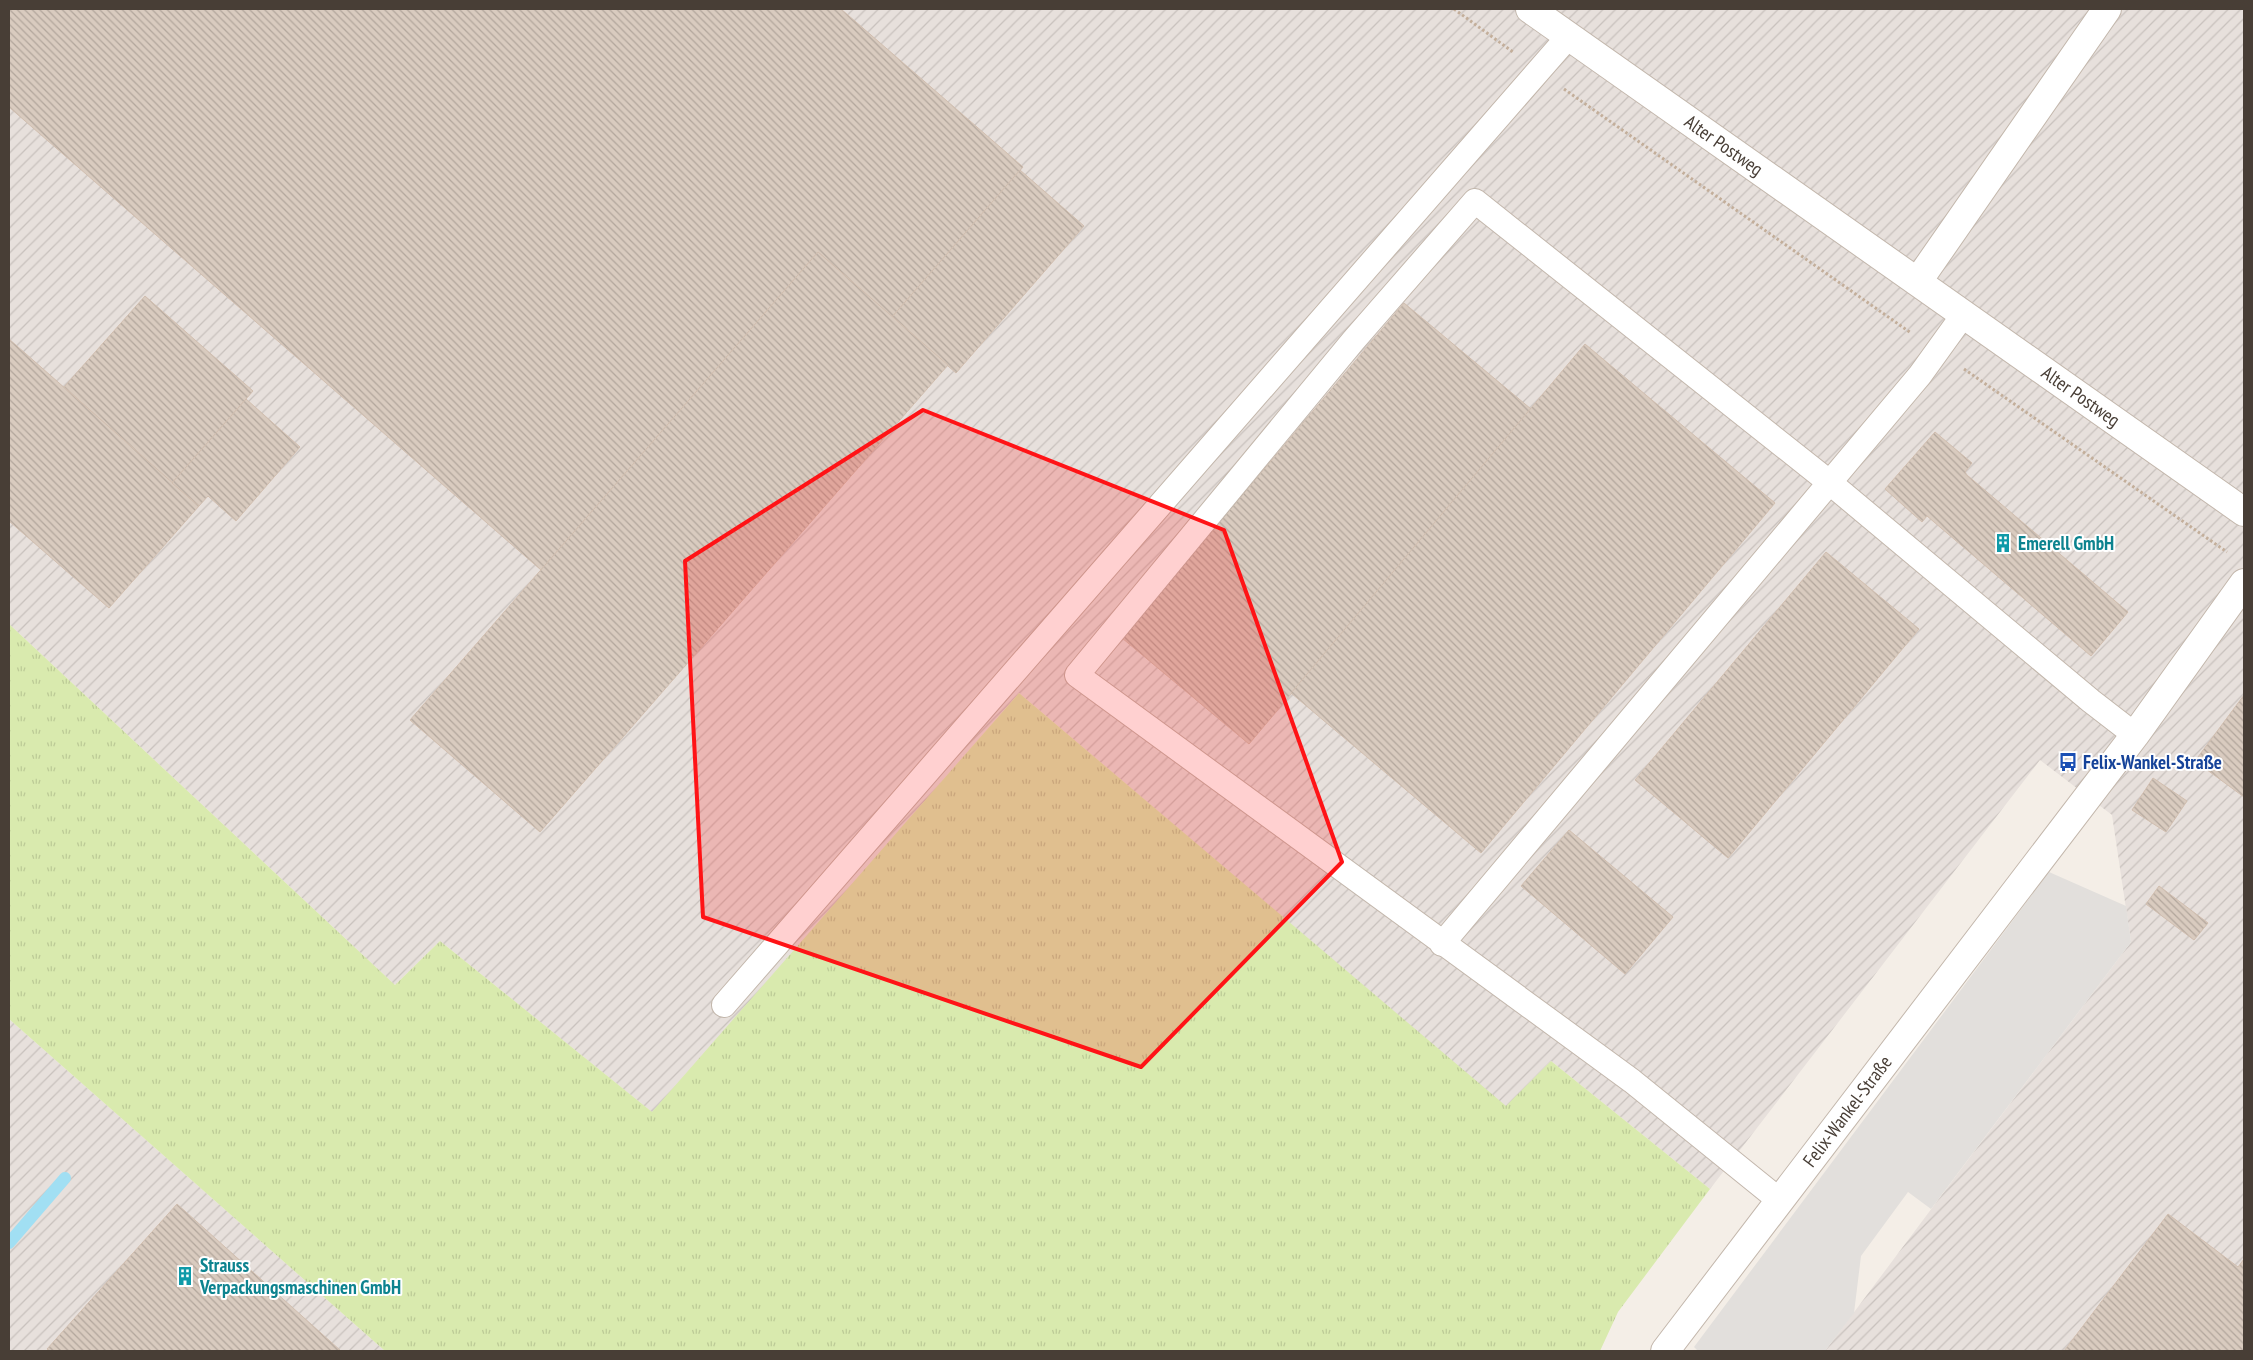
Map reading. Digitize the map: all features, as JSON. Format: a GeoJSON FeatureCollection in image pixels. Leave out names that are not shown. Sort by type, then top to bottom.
{"type":"FeatureCollection","features":[{"type":"Feature","properties":{"kind":"street","name":"Alter Postweg"},"geometry":{"type":"LineString","coordinates":[[1530,9],[2244,512]]}},
{"type":"Feature","properties":{"kind":"street"},"geometry":{"type":"LineString","coordinates":[[1918,281],[2108,9]]}},
{"type":"Feature","properties":{"kind":"street","name":"Felix-Wankel-Straße"},"geometry":{"type":"LineString","coordinates":[[1665,1351],[1778,1200],[2135,735],[2244,583]]}},
{"type":"Feature","properties":{"kind":"lane"},"geometry":{"type":"LineString","coordinates":[[724,1005],[1569,36]]}},
{"type":"Feature","properties":{"kind":"lane"},"geometry":{"type":"LineString","coordinates":[[1778,1200],[1632,1081],[1442,944],[1078,675],[1353,341],[1475,201],[1829,482],[2091,701],[2135,735]]}},
{"type":"Feature","properties":{"kind":"lane"},"geometry":{"type":"LineString","coordinates":[[1442,944],[1920,375],[1964,314]]}},
{"type":"Feature","properties":{"kind":"path"},"geometry":{"type":"LineString","coordinates":[[1454,9],[1539,71],[2228,553]]}},
{"type":"Feature","properties":{"kind":"highlighted area"},"geometry":{"type":"Polygon","coordinates":[[[923,410],[1224,530],[1342,862],[1141,1067],[703,917],[685,561],[923,410]]]}},
{"type":"Feature","properties":{"kind":"shaded area"},"geometry":{"type":"Polygon","coordinates":[[[9,9],[2244,9],[2244,1351],[1825,1351],[2131,942],[2112,815],[2040,760],[1710,1189],[1551,1061],[1506,1107],[1019,693],[653,1113],[440,941],[395,985],[9,624],[9,9]]]}},
{"type":"Feature","properties":{"kind":"shaded area"},"geometry":{"type":"Polygon","coordinates":[[[2049,872],[2126,906],[2131,942],[1931,1209],[1908,1192],[1861,1256],[1854,1313],[1825,1351],[1698,1351],[1694,1347],[2049,872]]]}},
{"type":"Feature","properties":{"kind":"shaded area"},"geometry":{"type":"Polygon","coordinates":[[[9,1019],[385,1351],[9,1351],[9,1019]]]}},
{"type":"Feature","properties":{"kind":"green space"},"geometry":{"type":"Polygon","coordinates":[[[9,624],[395,985],[440,941],[652,1112],[1019,693],[1506,1106],[1551,1061],[1710,1189],[1618,1312],[1600,1351],[385,1351],[9,1019],[9,624]]]}},
{"type":"Feature","properties":{"kind":"building"},"geometry":{"type":"Polygon","coordinates":[[[9,9],[841,9],[1023,167],[892,317],[818,252],[541,570],[9,107],[9,9]]]}},
{"type":"Feature","properties":{"kind":"building"},"geometry":{"type":"Polygon","coordinates":[[[1020,170],[1084,226],[956,373],[892,317],[1020,170]]]}},
{"type":"Feature","properties":{"kind":"building"},"geometry":{"type":"Polygon","coordinates":[[[818,252],[948,365],[540,832],[410,720],[818,252]]]}},
{"type":"Feature","properties":{"kind":"building"},"geometry":{"type":"Polygon","coordinates":[[[145,296],[253,391],[172,483],[64,387],[145,296]]]}},
{"type":"Feature","properties":{"kind":"building"},"geometry":{"type":"Polygon","coordinates":[[[1404,303],[1531,409],[1249,744],[1122,638],[1404,303]]]}},
{"type":"Feature","properties":{"kind":"building"},"geometry":{"type":"Polygon","coordinates":[[[9,339],[199,506],[109,608],[9,521],[9,339]]]}},
{"type":"Feature","properties":{"kind":"building"},"geometry":{"type":"Polygon","coordinates":[[[1585,344],[1775,503],[1481,853],[1291,693],[1585,344]]]}},
{"type":"Feature","properties":{"kind":"building"},"geometry":{"type":"Polygon","coordinates":[[[246,399],[300,447],[236,521],[208,496],[199,506],[172,483],[246,399]]]}},
{"type":"Feature","properties":{"kind":"building","name":"Emerell GmbH"},"geometry":{"type":"Polygon","coordinates":[[[1935,432],[1972,463],[1965,472],[1967,475],[2128,612],[2091,656],[1927,516],[1922,522],[1885,489],[1935,432]]]}},
{"type":"Feature","properties":{"kind":"building"},"geometry":{"type":"Polygon","coordinates":[[[1826,552],[1919,629],[1728,858],[1635,780],[1826,552]]]}},
{"type":"Feature","properties":{"kind":"building"},"geometry":{"type":"Polygon","coordinates":[[[2244,695],[2244,797],[2195,761],[2244,695]]]}},
{"type":"Feature","properties":{"kind":"building"},"geometry":{"type":"Polygon","coordinates":[[[2153,778],[2187,801],[2166,832],[2132,810],[2153,778]]]}},
{"type":"Feature","properties":{"kind":"building"},"geometry":{"type":"Polygon","coordinates":[[[1569,830],[1673,917],[1625,974],[1521,886],[1569,830]]]}},
{"type":"Feature","properties":{"kind":"building"},"geometry":{"type":"Polygon","coordinates":[[[2159,886],[2208,923],[2194,940],[2146,904],[2159,886]]]}},
{"type":"Feature","properties":{"kind":"building","name":"Strauss Verpackungsmaschinen GmbH"},"geometry":{"type":"Polygon","coordinates":[[[177,1204],[341,1351],[50,1351],[47,1349],[177,1204]]]}},
{"type":"Feature","properties":{"kind":"building"},"geometry":{"type":"Polygon","coordinates":[[[2168,1214],[2238,1267],[2244,1259],[2244,1351],[2064,1351],[2168,1214]]]}},
{"type":"Feature","properties":{"kind":"waterway"},"geometry":{"type":"LineString","coordinates":[[9,1243],[65,1178]]}},
{"type":"Feature","properties":{"kind":"place","name":"Emerell GmbH"},"geometry":{"type":"Point","coordinates":[2003,543]}},
{"type":"Feature","properties":{"kind":"place","name":"Felix-Wankel-Straße"},"geometry":{"type":"Point","coordinates":[2068,762]}},
{"type":"Feature","properties":{"kind":"place","name":"Strauss Verpackungsmaschinen GmbH"},"geometry":{"type":"Point","coordinates":[185,1276]}}]}
